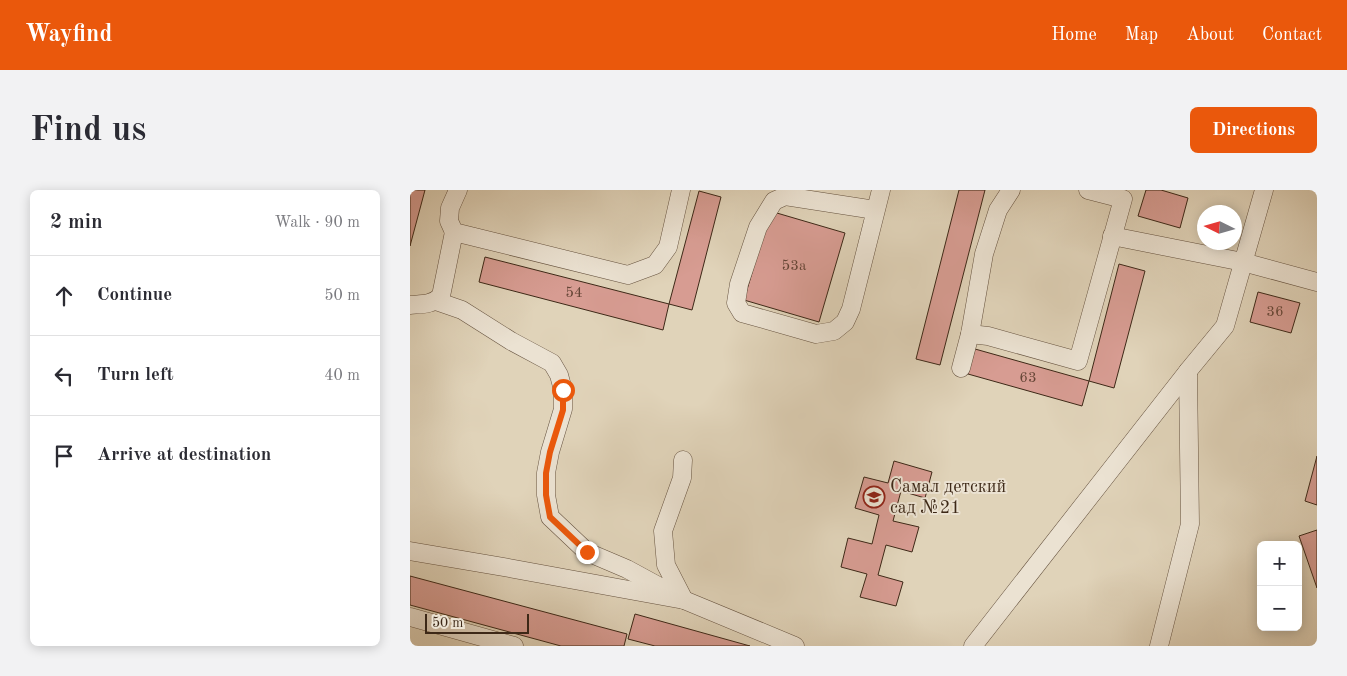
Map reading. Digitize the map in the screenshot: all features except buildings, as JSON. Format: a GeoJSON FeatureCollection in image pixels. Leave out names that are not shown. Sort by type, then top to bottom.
{"type":"FeatureCollection","features":[{"type":"Feature","properties":{"kind":"lane"},"geometry":{"type":"LineString","coordinates":[[410,305],[428,304],[442,296],[454,232],[449,221],[450,208],[458,190]]}},
{"type":"Feature","properties":{"kind":"lane"},"geometry":{"type":"LineString","coordinates":[[454,232],[628,275],[655,265],[668,247],[681,190]]}},
{"type":"Feature","properties":{"kind":"lane"},"geometry":{"type":"LineString","coordinates":[[875,210],[806,194],[785,196],[774,201],[758,227],[739,284],[736,303],[742,313],[816,334],[834,331],[845,322],[851,309],[881,190]]}},
{"type":"Feature","properties":{"kind":"lane"},"geometry":{"type":"LineString","coordinates":[[961,368],[970,334],[984,254],[998,210],[1011,190]]}},
{"type":"Feature","properties":{"kind":"lane"},"geometry":{"type":"LineString","coordinates":[[970,334],[988,336],[1078,361],[1123,199],[1088,190]]}},
{"type":"Feature","properties":{"kind":"lane"},"geometry":{"type":"LineString","coordinates":[[974,646],[1225,326],[1264,190]]}},
{"type":"Feature","properties":{"kind":"lane"},"geometry":{"type":"LineString","coordinates":[[1112,236],[1244,262],[1317,282]]}},
{"type":"Feature","properties":{"kind":"lane"},"geometry":{"type":"LineString","coordinates":[[436,301],[462,310],[511,341],[552,363],[559,375],[563,390],[563,410],[550,452],[546,473],[546,495],[550,517],[587,552],[627,569],[684,600],[795,646]]}},
{"type":"Feature","properties":{"kind":"lane"},"geometry":{"type":"LineString","coordinates":[[1159,646],[1190,524],[1188,371]]}},
{"type":"Feature","properties":{"kind":"lane"},"geometry":{"type":"LineString","coordinates":[[683,460],[682,478],[663,531],[666,565],[684,600]]}},
{"type":"Feature","properties":{"kind":"lane"},"geometry":{"type":"LineString","coordinates":[[410,551],[684,600]]}},
{"type":"Feature","properties":{"kind":"lane"},"geometry":{"type":"LineString","coordinates":[[410,617],[514,646]]}},
{"type":"Feature","properties":{"kind":"place","name":"Самал детский сад №21"},"geometry":{"type":"Point","coordinates":[874,497]}},
{"type":"Feature","properties":{"kind":"route"},"geometry":{"type":"LineString","coordinates":[[563,390],[563,410],[550,452],[546,473],[546,495],[550,517],[587,552]]}}]}
